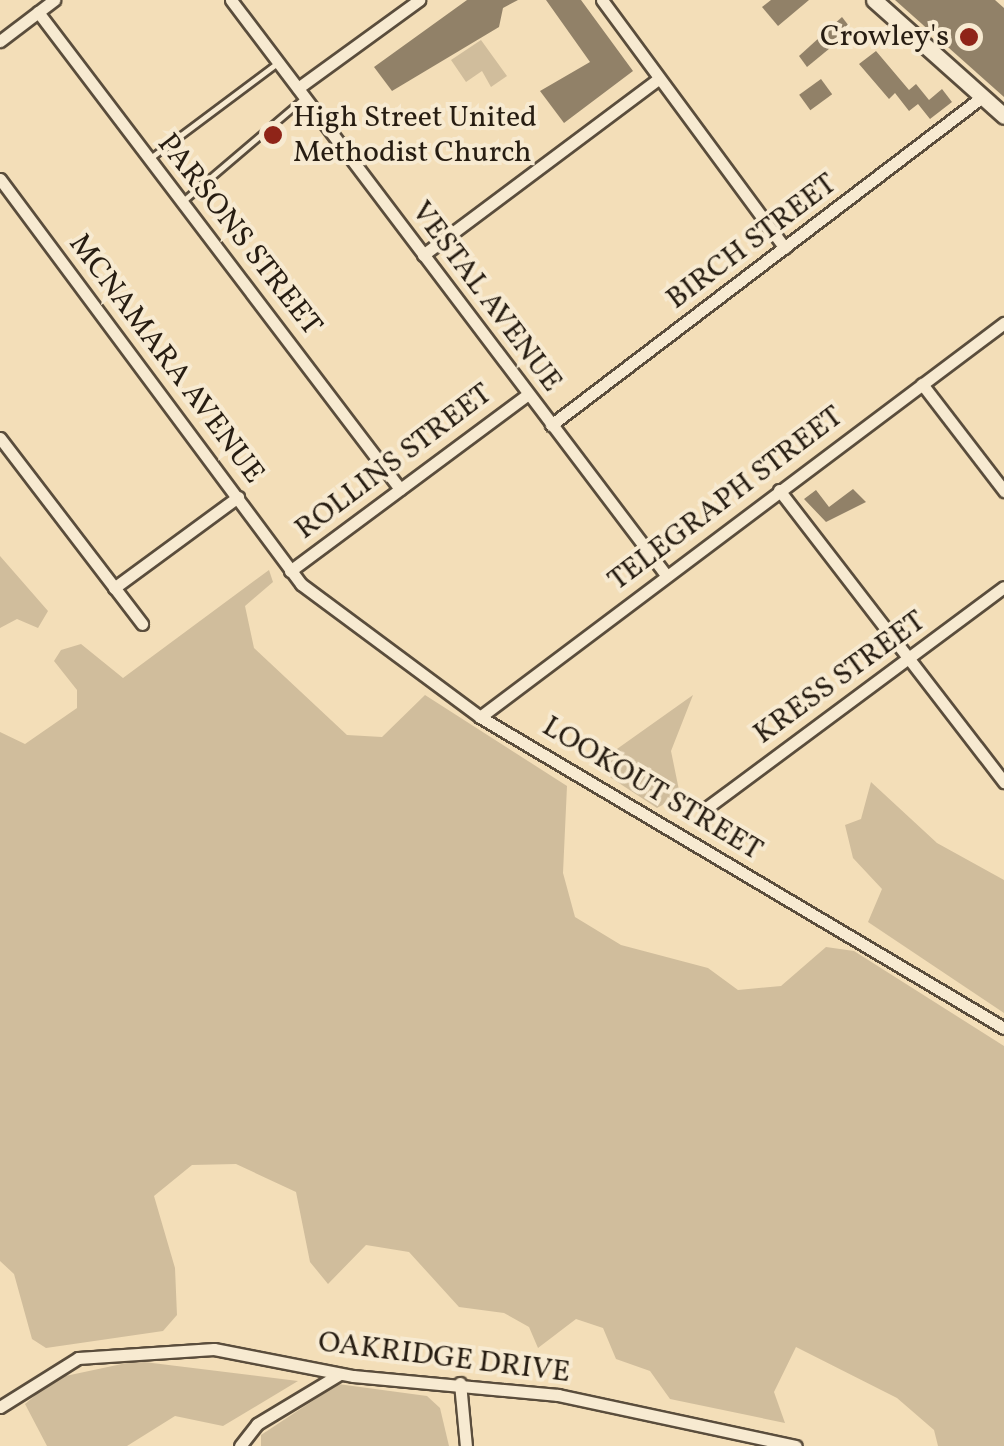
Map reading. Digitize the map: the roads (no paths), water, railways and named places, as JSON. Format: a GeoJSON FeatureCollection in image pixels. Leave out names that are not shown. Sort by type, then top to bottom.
{"type":"FeatureCollection","features":[{"type":"Feature","properties":{"kind":"main road"},"geometry":{"type":"LineString","coordinates":[[874,0],[1004,116]]}},
{"type":"Feature","properties":{"kind":"street"},"geometry":{"type":"LineString","coordinates":[[0,41],[54,0]]}},
{"type":"Feature","properties":{"kind":"street","name":"VESTAL AVENUE"},"geometry":{"type":"LineString","coordinates":[[231,0],[666,576]]}},
{"type":"Feature","properties":{"kind":"street"},"geometry":{"type":"LineString","coordinates":[[301,93],[419,0]]}},
{"type":"Feature","properties":{"kind":"street"},"geometry":{"type":"LineString","coordinates":[[602,0],[785,248]]}},
{"type":"Feature","properties":{"kind":"street","name":"PARSONS STREET"},"geometry":{"type":"LineString","coordinates":[[38,12],[400,489]]}},
{"type":"Feature","properties":{"kind":"street"},"geometry":{"type":"LineString","coordinates":[[423,254],[658,79]]}},
{"type":"Feature","properties":{"kind":"street","name":"BIRCH STREET"},"geometry":{"type":"LineString","coordinates":[[552,425],[982,97]]}},
{"type":"Feature","properties":{"kind":"street","name":"MCNAMARA AVENUE"},"geometry":{"type":"LineString","coordinates":[[0,180],[290,571]]}},
{"type":"Feature","properties":{"kind":"street","name":"TELEGRAPH STREET"},"geometry":{"type":"LineString","coordinates":[[480,716],[1004,323]]}},
{"type":"Feature","properties":{"kind":"street"},"geometry":{"type":"LineString","coordinates":[[922,384],[1004,491]]}},
{"type":"Feature","properties":{"kind":"street","name":"ROLLINS STREET"},"geometry":{"type":"LineString","coordinates":[[290,571],[528,394]]}},
{"type":"Feature","properties":{"kind":"street"},"geometry":{"type":"LineString","coordinates":[[0,438],[142,624]]}},
{"type":"Feature","properties":{"kind":"street"},"geometry":{"type":"LineString","coordinates":[[779,490],[1004,782]]}},
{"type":"Feature","properties":{"kind":"street"},"geometry":{"type":"LineString","coordinates":[[114,588],[238,497]]}},
{"type":"Feature","properties":{"kind":"street","name":"LOOKOUT STREET"},"geometry":{"type":"LineString","coordinates":[[290,571],[480,716],[1004,1028]]}},
{"type":"Feature","properties":{"kind":"street","name":"KRESS STREET"},"geometry":{"type":"LineString","coordinates":[[705,808],[1004,587]]}},
{"type":"Feature","properties":{"kind":"street","name":"OAKRIDGE DRIVE"},"geometry":{"type":"LineString","coordinates":[[0,1406],[30,1384],[78,1358],[214,1348],[340,1374],[460,1383],[796,1446]]}},
{"type":"Feature","properties":{"kind":"street"},"geometry":{"type":"LineString","coordinates":[[240,1446],[256,1424],[340,1374]]}},
{"type":"Feature","properties":{"kind":"street"},"geometry":{"type":"LineString","coordinates":[[460,1383],[466,1446]]}},
{"type":"Feature","properties":{"kind":"lane"},"geometry":{"type":"LineString","coordinates":[[148,159],[279,62]]}},
{"type":"Feature","properties":{"kind":"lane"},"geometry":{"type":"LineString","coordinates":[[181,202],[301,93]]}},
{"type":"Feature","properties":{"kind":"place","name":"Crowley's"},"geometry":{"type":"Point","coordinates":[969,37]}},
{"type":"Feature","properties":{"kind":"place","name":"High Street United Methodist Church"},"geometry":{"type":"Point","coordinates":[273,135]}}]}
